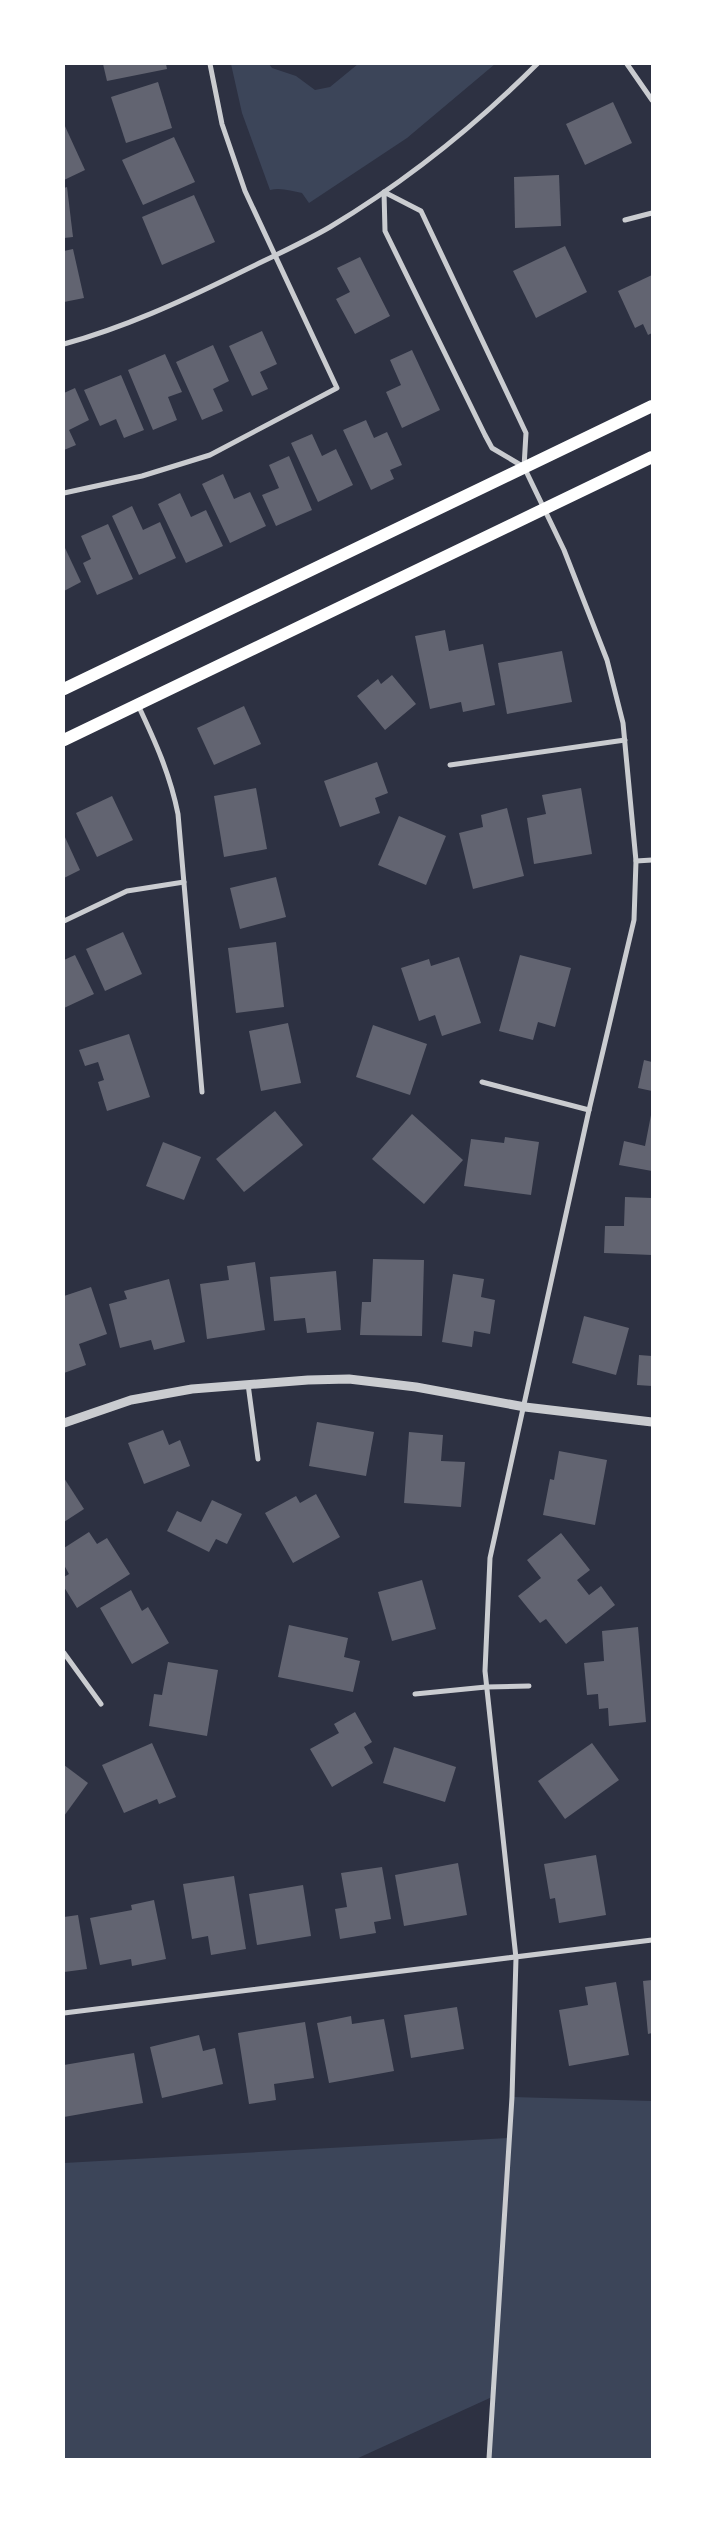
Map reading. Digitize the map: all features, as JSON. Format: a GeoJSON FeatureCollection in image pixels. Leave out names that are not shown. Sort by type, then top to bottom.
{"type":"FeatureCollection","features":[{"type":"Feature","properties":{"kind":"main road"},"geometry":{"type":"LineString","coordinates":[[64,689],[652,406]]}},
{"type":"Feature","properties":{"kind":"main road"},"geometry":{"type":"LineString","coordinates":[[64,740],[652,457]]}},
{"type":"Feature","properties":{"kind":"street"},"geometry":{"type":"LineString","coordinates":[[64,493],[142,476],[210,455],[337,388],[239,174],[222,124],[210,64]]}},
{"type":"Feature","properties":{"kind":"street"},"geometry":{"type":"LineString","coordinates":[[64,344],[181,302],[276,256],[330,227],[384,192],[452,140],[537,64]]}},
{"type":"Feature","properties":{"kind":"street"},"geometry":{"type":"LineString","coordinates":[[627,64],[652,100]]}},
{"type":"Feature","properties":{"kind":"street"},"geometry":{"type":"LineString","coordinates":[[384,192],[385,231],[485,435],[492,448],[524,467]]}},
{"type":"Feature","properties":{"kind":"street"},"geometry":{"type":"LineString","coordinates":[[384,192],[421,211],[526,433],[524,467],[578,586],[607,660],[625,740],[636,861],[634,920],[589,1110],[525,1407],[490,1558],[486,1687],[516,1958],[512,2097],[489,2459]]}},
{"type":"Feature","properties":{"kind":"street"},"geometry":{"type":"LineString","coordinates":[[625,220],[652,213]]}},
{"type":"Feature","properties":{"kind":"street"},"geometry":{"type":"LineString","coordinates":[[137,705],[162,756],[172,787],[184,882],[202,1092]]}},
{"type":"Feature","properties":{"kind":"street"},"geometry":{"type":"LineString","coordinates":[[450,765],[625,740]]}},
{"type":"Feature","properties":{"kind":"street"},"geometry":{"type":"LineString","coordinates":[[636,861],[652,860]]}},
{"type":"Feature","properties":{"kind":"street"},"geometry":{"type":"LineString","coordinates":[[64,921],[127,891],[184,882]]}},
{"type":"Feature","properties":{"kind":"street"},"geometry":{"type":"LineString","coordinates":[[482,1082],[589,1110]]}},
{"type":"Feature","properties":{"kind":"street"},"geometry":{"type":"LineString","coordinates":[[64,1423],[131,1400],[192,1389],[349,1379],[416,1387],[525,1407],[652,1422]]}},
{"type":"Feature","properties":{"kind":"street"},"geometry":{"type":"LineString","coordinates":[[248,1384],[258,1459]]}},
{"type":"Feature","properties":{"kind":"street"},"geometry":{"type":"LineString","coordinates":[[64,1653],[101,1704]]}},
{"type":"Feature","properties":{"kind":"street"},"geometry":{"type":"LineString","coordinates":[[415,1694],[486,1687],[529,1686]]}},
{"type":"Feature","properties":{"kind":"street"},"geometry":{"type":"LineString","coordinates":[[64,2013],[652,1940]]}},
{"type":"Feature","properties":{"kind":"shaded area"},"geometry":{"type":"Polygon","coordinates":[[[231,64],[269,64],[272,68],[296,76],[315,90],[330,87],[358,64],[495,64],[407,138],[309,203],[302,193],[282,189],[270,190],[242,113],[231,64]]]}},
{"type":"Feature","properties":{"kind":"shaded area"},"geometry":{"type":"Polygon","coordinates":[[[512,2097],[652,2101],[652,2459],[489,2459],[492,2397],[356,2459],[64,2459],[64,2163],[508,2138],[512,2097]]]}},
{"type":"Feature","properties":{"kind":"building"},"geometry":{"type":"Polygon","coordinates":[[[103,64],[166,64],[167,69],[107,81],[103,64]]]}},
{"type":"Feature","properties":{"kind":"building"},"geometry":{"type":"Polygon","coordinates":[[[158,82],[172,128],[126,143],[111,97],[158,82]]]}},
{"type":"Feature","properties":{"kind":"building"},"geometry":{"type":"Polygon","coordinates":[[[613,102],[632,143],[585,165],[566,124],[613,102]]]}},
{"type":"Feature","properties":{"kind":"building"},"geometry":{"type":"Polygon","coordinates":[[[64,124],[85,170],[64,180],[64,124]]]}},
{"type":"Feature","properties":{"kind":"building"},"geometry":{"type":"Polygon","coordinates":[[[174,137],[195,182],[143,205],[122,160],[174,137]]]}},
{"type":"Feature","properties":{"kind":"building"},"geometry":{"type":"Polygon","coordinates":[[[559,175],[561,226],[515,228],[514,177],[559,175]]]}},
{"type":"Feature","properties":{"kind":"building"},"geometry":{"type":"Polygon","coordinates":[[[67,187],[73,237],[64,238],[64,188],[67,187]]]}},
{"type":"Feature","properties":{"kind":"building"},"geometry":{"type":"Polygon","coordinates":[[[194,195],[215,242],[162,265],[142,217],[194,195]]]}},
{"type":"Feature","properties":{"kind":"building"},"geometry":{"type":"Polygon","coordinates":[[[565,246],[587,292],[536,318],[513,271],[565,246]]]}},
{"type":"Feature","properties":{"kind":"building"},"geometry":{"type":"Polygon","coordinates":[[[73,249],[84,298],[64,302],[64,251],[73,249]]]}},
{"type":"Feature","properties":{"kind":"building"},"geometry":{"type":"Polygon","coordinates":[[[360,257],[390,316],[355,334],[336,299],[350,292],[337,268],[360,257]]]}},
{"type":"Feature","properties":{"kind":"building"},"geometry":{"type":"Polygon","coordinates":[[[652,275],[652,333],[648,335],[643,324],[635,328],[618,291],[652,275]]]}},
{"type":"Feature","properties":{"kind":"building"},"geometry":{"type":"Polygon","coordinates":[[[262,331],[277,364],[260,372],[268,389],[252,396],[229,346],[262,331]]]}},
{"type":"Feature","properties":{"kind":"building"},"geometry":{"type":"Polygon","coordinates":[[[213,345],[229,381],[213,389],[223,411],[202,420],[176,362],[213,345]]]}},
{"type":"Feature","properties":{"kind":"building"},"geometry":{"type":"Polygon","coordinates":[[[412,350],[440,410],[402,428],[386,392],[401,385],[390,360],[412,350]]]}},
{"type":"Feature","properties":{"kind":"building"},"geometry":{"type":"Polygon","coordinates":[[[165,354],[182,392],[168,397],[177,420],[153,430],[128,370],[165,354]]]}},
{"type":"Feature","properties":{"kind":"building"},"geometry":{"type":"Polygon","coordinates":[[[121,375],[144,430],[124,438],[116,419],[100,426],[84,390],[121,375]]]}},
{"type":"Feature","properties":{"kind":"building"},"geometry":{"type":"Polygon","coordinates":[[[75,388],[89,420],[69,430],[76,445],[64,450],[64,393],[75,388]]]}},
{"type":"Feature","properties":{"kind":"building"},"geometry":{"type":"Polygon","coordinates":[[[366,420],[374,438],[387,432],[402,465],[390,470],[394,479],[371,490],[343,430],[366,420]]]}},
{"type":"Feature","properties":{"kind":"building"},"geometry":{"type":"Polygon","coordinates":[[[312,434],[322,456],[336,449],[353,485],[318,502],[291,443],[312,434]]]}},
{"type":"Feature","properties":{"kind":"building"},"geometry":{"type":"Polygon","coordinates":[[[289,456],[312,510],[276,526],[262,495],[279,488],[269,465],[289,456]]]}},
{"type":"Feature","properties":{"kind":"building"},"geometry":{"type":"Polygon","coordinates":[[[223,474],[234,499],[250,492],[266,526],[230,543],[202,484],[223,474]]]}},
{"type":"Feature","properties":{"kind":"building"},"geometry":{"type":"Polygon","coordinates":[[[180,493],[191,517],[206,510],[223,546],[186,563],[158,504],[180,493]]]}},
{"type":"Feature","properties":{"kind":"building"},"geometry":{"type":"Polygon","coordinates":[[[132,506],[143,530],[160,522],[176,558],[139,575],[112,516],[132,506]]]}},
{"type":"Feature","properties":{"kind":"building"},"geometry":{"type":"Polygon","coordinates":[[[108,524],[133,579],[97,595],[83,563],[91,559],[81,536],[108,524]]]}},
{"type":"Feature","properties":{"kind":"building"},"geometry":{"type":"Polygon","coordinates":[[[64,549],[81,582],[64,591],[64,549]]]}},
{"type":"Feature","properties":{"kind":"building"},"geometry":{"type":"Polygon","coordinates":[[[445,630],[449,651],[483,644],[495,705],[463,712],[461,702],[430,709],[415,636],[445,630]]]}},
{"type":"Feature","properties":{"kind":"building"},"geometry":{"type":"Polygon","coordinates":[[[562,651],[572,702],[507,714],[498,663],[562,651]]]}},
{"type":"Feature","properties":{"kind":"building"},"geometry":{"type":"Polygon","coordinates":[[[392,675],[416,704],[385,730],[357,696],[378,679],[381,684],[392,675]]]}},
{"type":"Feature","properties":{"kind":"building"},"geometry":{"type":"Polygon","coordinates":[[[244,706],[261,744],[214,765],[197,728],[244,706]]]}},
{"type":"Feature","properties":{"kind":"building"},"geometry":{"type":"Polygon","coordinates":[[[377,762],[388,793],[375,798],[380,813],[340,827],[324,781],[377,762]]]}},
{"type":"Feature","properties":{"kind":"building"},"geometry":{"type":"Polygon","coordinates":[[[256,788],[267,849],[224,857],[214,796],[256,788]]]}},
{"type":"Feature","properties":{"kind":"building"},"geometry":{"type":"Polygon","coordinates":[[[581,788],[592,854],[534,864],[527,818],[546,814],[542,795],[581,788]]]}},
{"type":"Feature","properties":{"kind":"building"},"geometry":{"type":"Polygon","coordinates":[[[112,796],[133,840],[97,857],[76,813],[112,796]]]}},
{"type":"Feature","properties":{"kind":"building"},"geometry":{"type":"Polygon","coordinates":[[[507,808],[524,876],[473,889],[459,833],[483,827],[481,815],[507,808]]]}},
{"type":"Feature","properties":{"kind":"building"},"geometry":{"type":"Polygon","coordinates":[[[399,816],[446,836],[426,885],[378,865],[399,816]]]}},
{"type":"Feature","properties":{"kind":"building"},"geometry":{"type":"Polygon","coordinates":[[[64,835],[80,870],[64,878],[64,835]]]}},
{"type":"Feature","properties":{"kind":"building"},"geometry":{"type":"Polygon","coordinates":[[[276,877],[286,917],[240,929],[230,888],[276,877]]]}},
{"type":"Feature","properties":{"kind":"building"},"geometry":{"type":"Polygon","coordinates":[[[123,932],[142,974],[105,991],[86,949],[123,932]]]}},
{"type":"Feature","properties":{"kind":"building"},"geometry":{"type":"Polygon","coordinates":[[[276,942],[284,1007],[236,1013],[228,948],[276,942]]]}},
{"type":"Feature","properties":{"kind":"building"},"geometry":{"type":"Polygon","coordinates":[[[75,955],[94,994],[64,1008],[64,960],[75,955]]]}},
{"type":"Feature","properties":{"kind":"building"},"geometry":{"type":"Polygon","coordinates":[[[520,955],[571,968],[555,1027],[538,1022],[533,1040],[499,1031],[520,955]]]}},
{"type":"Feature","properties":{"kind":"building"},"geometry":{"type":"Polygon","coordinates":[[[459,957],[481,1023],[442,1036],[435,1015],[419,1021],[401,968],[429,959],[431,966],[459,957]]]}},
{"type":"Feature","properties":{"kind":"building"},"geometry":{"type":"Polygon","coordinates":[[[288,1023],[301,1083],[261,1091],[249,1031],[288,1023]]]}},
{"type":"Feature","properties":{"kind":"building"},"geometry":{"type":"Polygon","coordinates":[[[373,1025],[427,1044],[410,1095],[356,1077],[373,1025]]]}},
{"type":"Feature","properties":{"kind":"building"},"geometry":{"type":"Polygon","coordinates":[[[129,1034],[150,1097],[107,1111],[98,1082],[104,1080],[98,1062],[85,1066],[79,1050],[129,1034]]]}},
{"type":"Feature","properties":{"kind":"building"},"geometry":{"type":"Polygon","coordinates":[[[644,1060],[652,1062],[652,1091],[638,1088],[644,1060]]]}},
{"type":"Feature","properties":{"kind":"building"},"geometry":{"type":"Polygon","coordinates":[[[275,1111],[303,1145],[244,1192],[216,1159],[275,1111]]]}},
{"type":"Feature","properties":{"kind":"building"},"geometry":{"type":"Polygon","coordinates":[[[412,1114],[463,1160],[424,1204],[372,1159],[412,1114]]]}},
{"type":"Feature","properties":{"kind":"building"},"geometry":{"type":"Polygon","coordinates":[[[651,1115],[652,1171],[619,1165],[624,1141],[645,1146],[651,1115]]]}},
{"type":"Feature","properties":{"kind":"building"},"geometry":{"type":"Polygon","coordinates":[[[505,1137],[539,1142],[531,1195],[464,1186],[471,1139],[504,1143],[505,1137]]]}},
{"type":"Feature","properties":{"kind":"building"},"geometry":{"type":"Polygon","coordinates":[[[163,1142],[201,1157],[184,1200],[146,1186],[163,1142]]]}},
{"type":"Feature","properties":{"kind":"building"},"geometry":{"type":"Polygon","coordinates":[[[625,1197],[652,1198],[652,1255],[604,1253],[605,1226],[624,1226],[625,1197]]]}},
{"type":"Feature","properties":{"kind":"building"},"geometry":{"type":"Polygon","coordinates":[[[373,1259],[424,1260],[422,1336],[360,1335],[362,1302],[371,1302],[373,1259]]]}},
{"type":"Feature","properties":{"kind":"building"},"geometry":{"type":"Polygon","coordinates":[[[255,1262],[265,1330],[207,1339],[200,1284],[229,1280],[227,1266],[255,1262]]]}},
{"type":"Feature","properties":{"kind":"building"},"geometry":{"type":"Polygon","coordinates":[[[336,1271],[341,1330],[307,1333],[305,1318],[274,1321],[270,1277],[336,1271]]]}},
{"type":"Feature","properties":{"kind":"building"},"geometry":{"type":"Polygon","coordinates":[[[453,1274],[484,1279],[481,1297],[495,1300],[490,1334],[474,1331],[472,1347],[442,1342],[453,1274]]]}},
{"type":"Feature","properties":{"kind":"building"},"geometry":{"type":"Polygon","coordinates":[[[169,1279],[185,1342],[154,1350],[151,1340],[120,1348],[109,1304],[127,1299],[124,1291],[169,1279]]]}},
{"type":"Feature","properties":{"kind":"building"},"geometry":{"type":"Polygon","coordinates":[[[91,1287],[107,1334],[79,1344],[86,1365],[64,1373],[64,1296],[91,1287]]]}},
{"type":"Feature","properties":{"kind":"building"},"geometry":{"type":"Polygon","coordinates":[[[584,1316],[629,1328],[616,1375],[572,1363],[584,1316]]]}},
{"type":"Feature","properties":{"kind":"building"},"geometry":{"type":"Polygon","coordinates":[[[639,1355],[652,1356],[652,1386],[637,1385],[639,1355]]]}},
{"type":"Feature","properties":{"kind":"building"},"geometry":{"type":"Polygon","coordinates":[[[317,1422],[374,1432],[366,1476],[309,1466],[317,1422]]]}},
{"type":"Feature","properties":{"kind":"building"},"geometry":{"type":"Polygon","coordinates":[[[163,1430],[169,1445],[180,1440],[190,1466],[144,1484],[128,1443],[163,1430]]]}},
{"type":"Feature","properties":{"kind":"building"},"geometry":{"type":"Polygon","coordinates":[[[409,1432],[443,1435],[441,1461],[465,1462],[461,1507],[404,1503],[409,1432]]]}},
{"type":"Feature","properties":{"kind":"building"},"geometry":{"type":"Polygon","coordinates":[[[559,1451],[607,1460],[595,1525],[543,1515],[550,1479],[554,1480],[559,1451]]]}},
{"type":"Feature","properties":{"kind":"building"},"geometry":{"type":"Polygon","coordinates":[[[64,1478],[84,1509],[64,1522],[64,1478]]]}},
{"type":"Feature","properties":{"kind":"building"},"geometry":{"type":"Polygon","coordinates":[[[316,1494],[340,1537],[293,1563],[265,1513],[296,1496],[300,1503],[316,1494]]]}},
{"type":"Feature","properties":{"kind":"building"},"geometry":{"type":"Polygon","coordinates":[[[212,1500],[242,1514],[227,1544],[216,1539],[209,1552],[167,1531],[177,1511],[201,1522],[212,1500]]]}},
{"type":"Feature","properties":{"kind":"building"},"geometry":{"type":"Polygon","coordinates":[[[89,1532],[97,1544],[107,1538],[130,1574],[77,1608],[64,1587],[64,1577],[69,1574],[64,1565],[64,1548],[89,1532]]]}},
{"type":"Feature","properties":{"kind":"building"},"geometry":{"type":"Polygon","coordinates":[[[561,1533],[590,1570],[577,1580],[589,1595],[601,1586],[615,1605],[566,1644],[546,1619],[540,1623],[518,1596],[541,1578],[527,1560],[561,1533]]]}},
{"type":"Feature","properties":{"kind":"building"},"geometry":{"type":"Polygon","coordinates":[[[422,1580],[436,1629],[392,1641],[378,1592],[422,1580]]]}},
{"type":"Feature","properties":{"kind":"building"},"geometry":{"type":"Polygon","coordinates":[[[131,1590],[142,1611],[148,1607],[169,1643],[132,1664],[100,1608],[131,1590]]]}},
{"type":"Feature","properties":{"kind":"building"},"geometry":{"type":"Polygon","coordinates":[[[289,1625],[348,1638],[344,1657],[360,1661],[353,1692],[278,1677],[289,1625]]]}},
{"type":"Feature","properties":{"kind":"building"},"geometry":{"type":"Polygon","coordinates":[[[638,1627],[646,1722],[609,1726],[608,1708],[599,1709],[598,1694],[587,1695],[584,1663],[604,1661],[602,1631],[638,1627]]]}},
{"type":"Feature","properties":{"kind":"building"},"geometry":{"type":"Polygon","coordinates":[[[168,1662],[218,1670],[207,1736],[149,1726],[154,1694],[162,1695],[168,1662]]]}},
{"type":"Feature","properties":{"kind":"building"},"geometry":{"type":"Polygon","coordinates":[[[355,1712],[372,1742],[364,1747],[373,1763],[332,1787],[310,1749],[339,1733],[334,1724],[355,1712]]]}},
{"type":"Feature","properties":{"kind":"building"},"geometry":{"type":"Polygon","coordinates":[[[152,1743],[176,1797],[159,1804],[157,1799],[124,1813],[102,1765],[152,1743]]]}},
{"type":"Feature","properties":{"kind":"building"},"geometry":{"type":"Polygon","coordinates":[[[592,1743],[619,1780],[565,1819],[538,1781],[592,1743]]]}},
{"type":"Feature","properties":{"kind":"building"},"geometry":{"type":"Polygon","coordinates":[[[394,1747],[456,1767],[445,1802],[383,1783],[394,1747]]]}},
{"type":"Feature","properties":{"kind":"building"},"geometry":{"type":"Polygon","coordinates":[[[64,1765],[88,1783],[64,1816],[64,1765]]]}},
{"type":"Feature","properties":{"kind":"building"},"geometry":{"type":"Polygon","coordinates":[[[596,1855],[606,1915],[559,1923],[555,1898],[550,1899],[544,1864],[596,1855]]]}},
{"type":"Feature","properties":{"kind":"building"},"geometry":{"type":"Polygon","coordinates":[[[458,1863],[467,1915],[404,1926],[395,1875],[458,1863]]]}},
{"type":"Feature","properties":{"kind":"building"},"geometry":{"type":"Polygon","coordinates":[[[382,1867],[391,1919],[374,1922],[376,1933],[340,1939],[335,1909],[347,1907],[341,1873],[382,1867]]]}},
{"type":"Feature","properties":{"kind":"building"},"geometry":{"type":"Polygon","coordinates":[[[234,1876],[246,1949],[211,1955],[208,1936],[192,1939],[183,1884],[234,1876]]]}},
{"type":"Feature","properties":{"kind":"building"},"geometry":{"type":"Polygon","coordinates":[[[303,1885],[311,1936],[257,1945],[249,1894],[303,1885]]]}},
{"type":"Feature","properties":{"kind":"building"},"geometry":{"type":"Polygon","coordinates":[[[154,1900],[166,1959],[132,1966],[131,1959],[100,1965],[90,1918],[132,1910],[131,1905],[154,1900]]]}},
{"type":"Feature","properties":{"kind":"building"},"geometry":{"type":"Polygon","coordinates":[[[78,1915],[87,1969],[64,1972],[64,1917],[78,1915]]]}},
{"type":"Feature","properties":{"kind":"building"},"geometry":{"type":"Polygon","coordinates":[[[652,1980],[652,2033],[648,2034],[643,1981],[652,1980]]]}},
{"type":"Feature","properties":{"kind":"building"},"geometry":{"type":"Polygon","coordinates":[[[616,1982],[629,2055],[569,2066],[559,2010],[588,2005],[585,1987],[616,1982]]]}},
{"type":"Feature","properties":{"kind":"building"},"geometry":{"type":"Polygon","coordinates":[[[457,2007],[464,2049],[411,2058],[404,2015],[457,2007]]]}},
{"type":"Feature","properties":{"kind":"building"},"geometry":{"type":"Polygon","coordinates":[[[351,2016],[352,2024],[384,2019],[394,2071],[329,2083],[317,2023],[351,2016]]]}},
{"type":"Feature","properties":{"kind":"building"},"geometry":{"type":"Polygon","coordinates":[[[305,2022],[314,2078],[274,2084],[276,2100],[249,2104],[238,2033],[305,2022]]]}},
{"type":"Feature","properties":{"kind":"building"},"geometry":{"type":"Polygon","coordinates":[[[199,2035],[203,2051],[215,2048],[223,2084],[162,2098],[150,2047],[199,2035]]]}},
{"type":"Feature","properties":{"kind":"building"},"geometry":{"type":"Polygon","coordinates":[[[134,2053],[143,2103],[64,2117],[64,2065],[134,2053]]]}}]}
